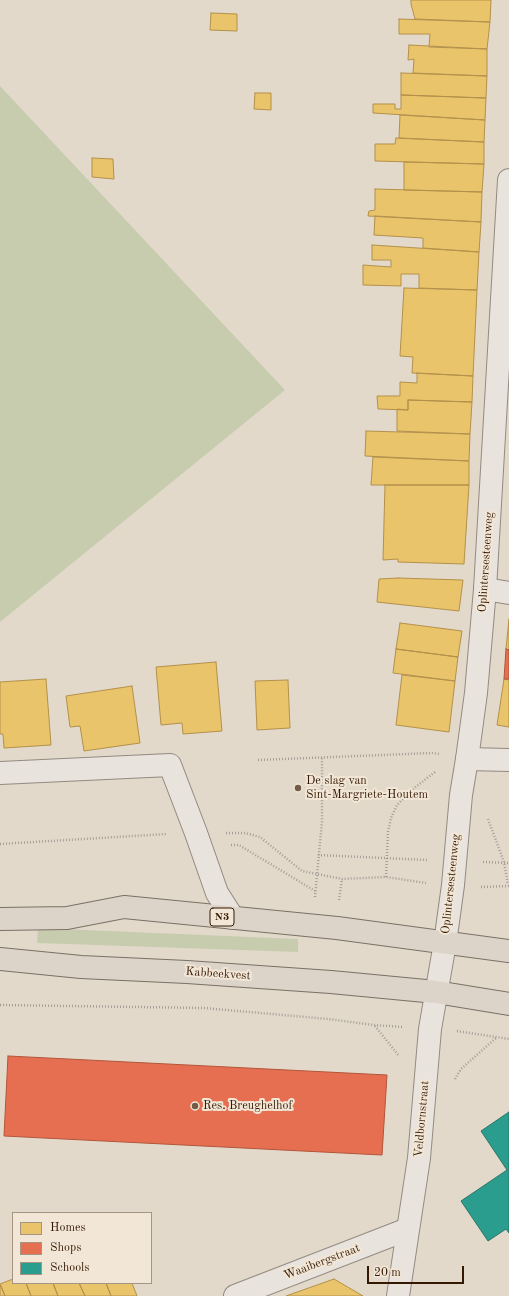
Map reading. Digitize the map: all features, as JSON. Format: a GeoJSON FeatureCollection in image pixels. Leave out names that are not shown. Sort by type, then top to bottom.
{"type":"FeatureCollection","features":[{"type":"Feature","properties":{"kind":"main road","name":"N3"},"geometry":{"type":"LineString","coordinates":[[0,919],[67,918],[124,907],[337,928],[509,951]]}},
{"type":"Feature","properties":{"kind":"main road","name":"Kabbeekvest"},"geometry":{"type":"LineString","coordinates":[[0,959],[81,967],[187,972],[332,982],[436,992],[509,1004]]}},
{"type":"Feature","properties":{"kind":"street","name":"Oplintersesteenweg"},"geometry":{"type":"LineString","coordinates":[[445,943],[453,885],[460,795],[467,759],[476,693],[485,589],[509,180]]}},
{"type":"Feature","properties":{"kind":"street"},"geometry":{"type":"LineString","coordinates":[[485,589],[509,593]]}},
{"type":"Feature","properties":{"kind":"street"},"geometry":{"type":"LineString","coordinates":[[467,759],[509,760]]}},
{"type":"Feature","properties":{"kind":"street"},"geometry":{"type":"LineString","coordinates":[[0,773],[170,765],[217,894],[233,918]]}},
{"type":"Feature","properties":{"kind":"street","name":"Veldbornstraat"},"geometry":{"type":"LineString","coordinates":[[398,1296],[419,1158],[430,1028],[445,943]]}},
{"type":"Feature","properties":{"kind":"street","name":"Waaibergstraat"},"geometry":{"type":"LineString","coordinates":[[235,1296],[408,1229]]}},
{"type":"Feature","properties":{"kind":"path"},"geometry":{"type":"LineString","coordinates":[[258,760],[432,753],[467,759]]}},
{"type":"Feature","properties":{"kind":"path"},"geometry":{"type":"LineString","coordinates":[[312,926],[322,821],[322,758]]}},
{"type":"Feature","properties":{"kind":"path"},"geometry":{"type":"LineString","coordinates":[[386,877],[388,832],[391,818],[397,805],[413,789],[440,768],[467,759]]}},
{"type":"Feature","properties":{"kind":"path"},"geometry":{"type":"LineString","coordinates":[[486,812],[504,862],[509,885]]}},
{"type":"Feature","properties":{"kind":"path"},"geometry":{"type":"LineString","coordinates":[[201,847],[239,844],[315,891]]}},
{"type":"Feature","properties":{"kind":"path"},"geometry":{"type":"LineString","coordinates":[[318,855],[509,863]]}},
{"type":"Feature","properties":{"kind":"path"},"geometry":{"type":"LineString","coordinates":[[342,879],[386,877],[411,882],[453,885]]}},
{"type":"Feature","properties":{"kind":"path"},"geometry":{"type":"LineString","coordinates":[[0,1005],[204,1008],[328,1019],[374,1025]]}},
{"type":"Feature","properties":{"kind":"path"},"geometry":{"type":"LineString","coordinates":[[430,1028],[509,1039]]}},
{"type":"Feature","properties":{"kind":"green space"},"geometry":{"type":"Polygon","coordinates":[[[0,86],[285,390],[0,622],[0,86]]]}},
{"type":"Feature","properties":{"kind":"green space"},"geometry":{"type":"Polygon","coordinates":[[[38,928],[298,939],[298,952],[37,943],[38,928]]]}},
{"type":"Feature","properties":{"kind":"building: Homes"},"geometry":{"type":"Polygon","coordinates":[[[411,0],[491,0],[490,22],[415,19],[411,0]]]}},
{"type":"Feature","properties":{"kind":"building: Homes"},"geometry":{"type":"Polygon","coordinates":[[[211,13],[237,14],[237,31],[210,30],[211,13]]]}},
{"type":"Feature","properties":{"kind":"building: Homes"},"geometry":{"type":"Polygon","coordinates":[[[399,19],[490,22],[487,49],[429,47],[430,34],[399,34],[399,19]]]}},
{"type":"Feature","properties":{"kind":"building: Homes"},"geometry":{"type":"Polygon","coordinates":[[[409,45],[487,49],[487,76],[413,73],[414,59],[408,60],[409,45]]]}},
{"type":"Feature","properties":{"kind":"building: Homes"},"geometry":{"type":"Polygon","coordinates":[[[401,73],[487,76],[486,98],[401,95],[401,73]]]}},
{"type":"Feature","properties":{"kind":"building: Homes"},"geometry":{"type":"Polygon","coordinates":[[[255,93],[271,93],[271,110],[254,109],[255,93]]]}},
{"type":"Feature","properties":{"kind":"building: Homes"},"geometry":{"type":"Polygon","coordinates":[[[401,95],[486,98],[485,120],[373,113],[373,104],[395,104],[395,109],[401,109],[401,95]]]}},
{"type":"Feature","properties":{"kind":"building: Homes"},"geometry":{"type":"Polygon","coordinates":[[[400,115],[485,120],[484,142],[399,138],[400,115]]]}},
{"type":"Feature","properties":{"kind":"building: Homes"},"geometry":{"type":"Polygon","coordinates":[[[396,138],[484,142],[484,164],[375,161],[375,144],[395,144],[396,138]]]}},
{"type":"Feature","properties":{"kind":"building: Homes"},"geometry":{"type":"Polygon","coordinates":[[[92,158],[113,159],[114,179],[92,177],[92,158]]]}},
{"type":"Feature","properties":{"kind":"building: Homes"},"geometry":{"type":"Polygon","coordinates":[[[404,162],[484,164],[482,192],[404,190],[404,162]]]}},
{"type":"Feature","properties":{"kind":"building: Homes"},"geometry":{"type":"Polygon","coordinates":[[[375,189],[482,192],[481,222],[368,216],[369,211],[375,210],[375,189]]]}},
{"type":"Feature","properties":{"kind":"building: Homes"},"geometry":{"type":"Polygon","coordinates":[[[375,216],[481,222],[479,252],[423,248],[423,238],[374,235],[375,216]]]}},
{"type":"Feature","properties":{"kind":"building: Homes"},"geometry":{"type":"Polygon","coordinates":[[[372,245],[479,252],[477,290],[419,288],[419,274],[401,274],[401,286],[363,285],[363,265],[391,267],[391,260],[372,260],[372,245]]]}},
{"type":"Feature","properties":{"kind":"building: Homes"},"geometry":{"type":"Polygon","coordinates":[[[404,288],[477,290],[473,376],[412,373],[413,357],[400,356],[404,288]]]}},
{"type":"Feature","properties":{"kind":"building: Homes"},"geometry":{"type":"Polygon","coordinates":[[[417,373],[473,376],[472,402],[408,400],[408,410],[378,409],[377,396],[400,396],[400,382],[417,383],[417,373]]]}},
{"type":"Feature","properties":{"kind":"building: Homes"},"geometry":{"type":"Polygon","coordinates":[[[408,400],[472,402],[470,434],[397,431],[397,409],[408,410],[408,400]]]}},
{"type":"Feature","properties":{"kind":"building: Homes"},"geometry":{"type":"Polygon","coordinates":[[[366,431],[470,434],[469,461],[365,456],[366,431]]]}},
{"type":"Feature","properties":{"kind":"building: Homes"},"geometry":{"type":"Polygon","coordinates":[[[373,457],[469,461],[469,485],[371,485],[373,457]]]}},
{"type":"Feature","properties":{"kind":"building: Homes"},"geometry":{"type":"Polygon","coordinates":[[[385,485],[469,485],[464,564],[398,562],[398,559],[383,560],[385,485]]]}},
{"type":"Feature","properties":{"kind":"building: Homes"},"geometry":{"type":"Polygon","coordinates":[[[398,578],[463,580],[459,611],[377,602],[379,579],[398,578]]]}},
{"type":"Feature","properties":{"kind":"building: Homes"},"geometry":{"type":"Polygon","coordinates":[[[509,619],[509,650],[506,649],[509,619]]]}},
{"type":"Feature","properties":{"kind":"building: Homes"},"geometry":{"type":"Polygon","coordinates":[[[400,623],[462,631],[458,657],[396,649],[400,623]]]}},
{"type":"Feature","properties":{"kind":"building: Homes"},"geometry":{"type":"Polygon","coordinates":[[[396,649],[458,657],[455,681],[393,673],[396,649]]]}},
{"type":"Feature","properties":{"kind":"building: Homes"},"geometry":{"type":"Polygon","coordinates":[[[216,662],[222,731],[183,734],[182,723],[161,725],[156,667],[216,662]]]}},
{"type":"Feature","properties":{"kind":"building: Homes"},"geometry":{"type":"Polygon","coordinates":[[[402,675],[455,681],[449,732],[396,725],[402,675]]]}},
{"type":"Feature","properties":{"kind":"building: Homes"},"geometry":{"type":"Polygon","coordinates":[[[46,679],[51,745],[4,748],[3,734],[0,734],[0,682],[46,679]]]}},
{"type":"Feature","properties":{"kind":"building: Homes"},"geometry":{"type":"Polygon","coordinates":[[[504,679],[509,680],[509,727],[497,725],[504,679]]]}},
{"type":"Feature","properties":{"kind":"building: Homes"},"geometry":{"type":"Polygon","coordinates":[[[288,680],[290,728],[257,730],[255,681],[288,680]]]}},
{"type":"Feature","properties":{"kind":"building: Homes"},"geometry":{"type":"Polygon","coordinates":[[[132,686],[140,743],[84,751],[80,726],[70,727],[66,696],[132,686]]]}},
{"type":"Feature","properties":{"kind":"building: Homes"},"geometry":{"type":"Polygon","coordinates":[[[12,1279],[12,1284],[26,1284],[31,1296],[5,1296],[0,1284],[12,1279]]]}},
{"type":"Feature","properties":{"kind":"building: Homes"},"geometry":{"type":"Polygon","coordinates":[[[334,1279],[363,1296],[286,1296],[334,1279]]]}},
{"type":"Feature","properties":{"kind":"building: Homes"},"geometry":{"type":"Polygon","coordinates":[[[26,1284],[53,1284],[58,1296],[31,1296],[26,1284]]]}},
{"type":"Feature","properties":{"kind":"building: Homes"},"geometry":{"type":"Polygon","coordinates":[[[53,1284],[79,1284],[85,1296],[58,1296],[53,1284]]]}},
{"type":"Feature","properties":{"kind":"building: Homes"},"geometry":{"type":"Polygon","coordinates":[[[79,1284],[106,1284],[111,1296],[85,1296],[79,1284]]]}},
{"type":"Feature","properties":{"kind":"building: Homes"},"geometry":{"type":"Polygon","coordinates":[[[106,1284],[132,1284],[137,1296],[111,1296],[106,1284]]]}},
{"type":"Feature","properties":{"kind":"building: Homes"},"geometry":{"type":"Polygon","coordinates":[[[1,1286],[5,1296],[0,1296],[1,1286]]]}},
{"type":"Feature","properties":{"kind":"building: Shops"},"geometry":{"type":"Polygon","coordinates":[[[506,649],[509,650],[509,679],[504,679],[506,649]]]}},
{"type":"Feature","properties":{"kind":"building: Shops","name":"Res. Breughelhof"},"geometry":{"type":"Polygon","coordinates":[[[8,1056],[387,1075],[382,1155],[4,1136],[8,1056]]]}},
{"type":"Feature","properties":{"kind":"building: Schools"},"geometry":{"type":"Polygon","coordinates":[[[509,1112],[509,1233],[506,1229],[488,1241],[461,1201],[507,1170],[481,1131],[509,1112]]]}},
{"type":"Feature","properties":{"kind":"place","name":"De slag van Sint-Margriete-Houtem"},"geometry":{"type":"Point","coordinates":[298,788]}},
{"type":"Feature","properties":{"kind":"place","name":"Res. Breughelhof"},"geometry":{"type":"Point","coordinates":[195,1106]}}]}
